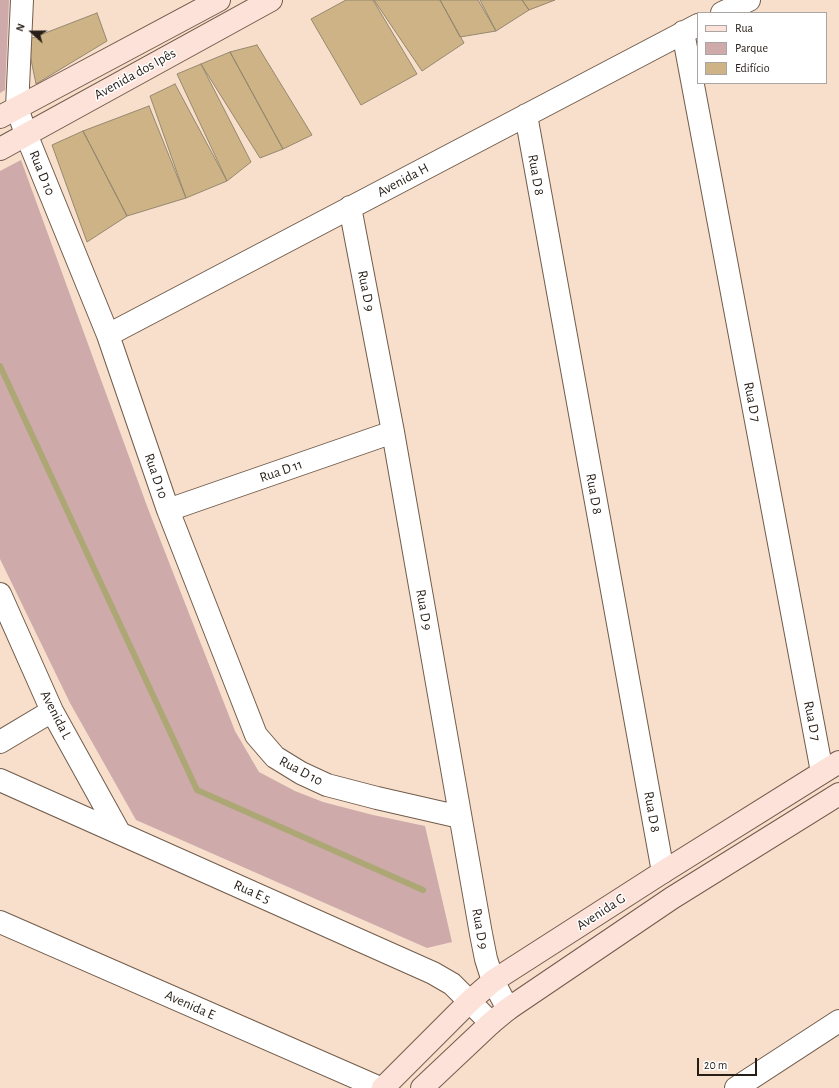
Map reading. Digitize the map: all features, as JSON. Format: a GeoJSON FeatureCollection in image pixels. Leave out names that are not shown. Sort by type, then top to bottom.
{"type":"FeatureCollection","features":[{"type":"Feature","properties":{"kind":"main road","name":"Avenida dos Ipês"},"geometry":{"type":"LineString","coordinates":[[9,113],[219,0]]}},
{"type":"Feature","properties":{"kind":"main road","name":"Avenida dos Ipês"},"geometry":{"type":"LineString","coordinates":[[0,149],[271,0]]}},
{"type":"Feature","properties":{"kind":"main road","name":"Avenida G"},"geometry":{"type":"LineString","coordinates":[[381,1088],[492,981],[830,767]]}},
{"type":"Feature","properties":{"kind":"main road","name":"Avenida G"},"geometry":{"type":"LineString","coordinates":[[422,1088],[508,1009],[672,898],[839,794]]}},
{"type":"Feature","properties":{"kind":"street","name":"Rua D 10"},"geometry":{"type":"LineString","coordinates":[[22,0],[9,113],[26,134],[108,334],[168,510],[256,735],[275,758],[301,773],[327,785],[460,817]]}},
{"type":"Feature","properties":{"kind":"street"},"geometry":{"type":"LineString","coordinates":[[724,12],[749,0]]}},
{"type":"Feature","properties":{"kind":"street","name":"Avenida H"},"geometry":{"type":"LineString","coordinates":[[108,334],[691,28]]}},
{"type":"Feature","properties":{"kind":"street","name":"Rua D 7"},"geometry":{"type":"LineString","coordinates":[[691,28],[697,60]]}},
{"type":"Feature","properties":{"kind":"street","name":"Rua D 7"},"geometry":{"type":"LineString","coordinates":[[702,84],[830,767]]}},
{"type":"Feature","properties":{"kind":"street","name":"Rua D 8"},"geometry":{"type":"LineString","coordinates":[[526,115],[663,872]]}},
{"type":"Feature","properties":{"kind":"street","name":"Rua D 9"},"geometry":{"type":"LineString","coordinates":[[350,207],[393,432],[481,934],[492,981],[508,1009]]}},
{"type":"Feature","properties":{"kind":"street","name":"Rua D 11"},"geometry":{"type":"LineString","coordinates":[[168,510],[393,432]]}},
{"type":"Feature","properties":{"kind":"street","name":"Avenida L"},"geometry":{"type":"LineString","coordinates":[[0,594],[52,711],[119,832]]}},
{"type":"Feature","properties":{"kind":"street"},"geometry":{"type":"LineString","coordinates":[[0,742],[52,711]]}},
{"type":"Feature","properties":{"kind":"street","name":"Rua E 5"},"geometry":{"type":"LineString","coordinates":[[0,780],[433,973],[452,984],[491,1023]]}},
{"type":"Feature","properties":{"kind":"street","name":"Avenida E"},"geometry":{"type":"LineString","coordinates":[[0,922],[381,1088]]}},
{"type":"Feature","properties":{"kind":"street"},"geometry":{"type":"LineString","coordinates":[[736,1088],[839,1022]]}},
{"type":"Feature","properties":{"kind":"green space"},"geometry":{"type":"Polygon","coordinates":[[[0,0],[9,0],[5,90],[0,93],[0,0]]]}},
{"type":"Feature","properties":{"kind":"green space"},"geometry":{"type":"Polygon","coordinates":[[[21,160],[147,506],[235,731],[259,772],[295,791],[323,802],[373,815],[425,826],[452,942],[427,948],[136,820],[70,703],[0,559],[0,171],[21,160]]]}},
{"type":"Feature","properties":{"kind":"building"},"geometry":{"type":"Polygon","coordinates":[[[346,0],[373,0],[417,74],[361,105],[311,19],[346,0]]]}},
{"type":"Feature","properties":{"kind":"building"},"geometry":{"type":"Polygon","coordinates":[[[374,0],[440,0],[464,43],[422,71],[374,0]]]}},
{"type":"Feature","properties":{"kind":"building"},"geometry":{"type":"Polygon","coordinates":[[[440,0],[478,0],[496,31],[460,37],[440,0]]]}},
{"type":"Feature","properties":{"kind":"building"},"geometry":{"type":"Polygon","coordinates":[[[480,0],[522,0],[529,10],[496,31],[480,0]]]}},
{"type":"Feature","properties":{"kind":"building"},"geometry":{"type":"Polygon","coordinates":[[[522,0],[555,0],[529,10],[522,0]]]}},
{"type":"Feature","properties":{"kind":"building"},"geometry":{"type":"Polygon","coordinates":[[[97,13],[107,41],[36,84],[27,40],[97,13]]]}},
{"type":"Feature","properties":{"kind":"building"},"geometry":{"type":"Polygon","coordinates":[[[257,45],[312,135],[283,149],[230,52],[257,45]]]}},
{"type":"Feature","properties":{"kind":"building"},"geometry":{"type":"Polygon","coordinates":[[[230,52],[283,149],[260,158],[201,64],[230,52]]]}},
{"type":"Feature","properties":{"kind":"building"},"geometry":{"type":"Polygon","coordinates":[[[201,64],[251,162],[227,181],[177,74],[201,64]]]}},
{"type":"Feature","properties":{"kind":"building"},"geometry":{"type":"Polygon","coordinates":[[[175,84],[227,181],[186,198],[150,96],[175,84]]]}},
{"type":"Feature","properties":{"kind":"building"},"geometry":{"type":"Polygon","coordinates":[[[149,106],[186,198],[127,216],[83,131],[149,106]]]}},
{"type":"Feature","properties":{"kind":"building"},"geometry":{"type":"Polygon","coordinates":[[[83,131],[127,216],[87,242],[52,145],[83,131]]]}},
{"type":"Feature","properties":{"kind":"waterway"},"geometry":{"type":"LineString","coordinates":[[0,366],[197,790],[423,890]]}}]}
